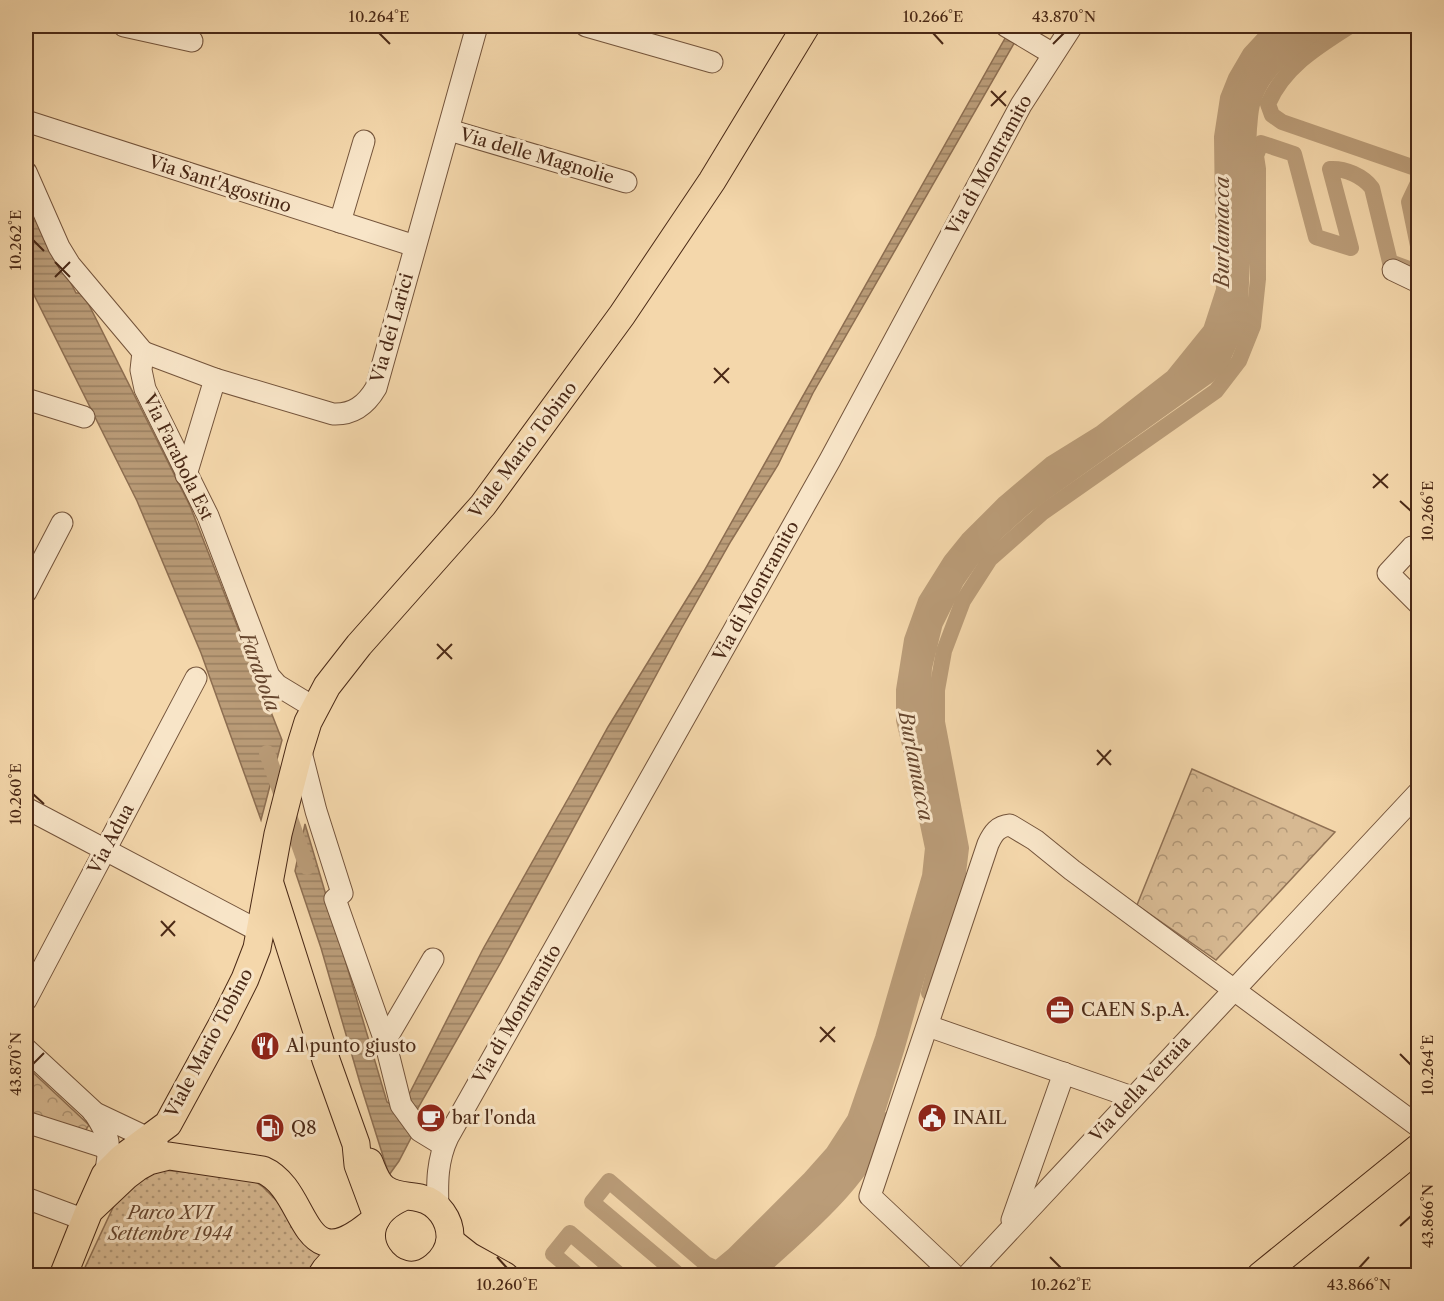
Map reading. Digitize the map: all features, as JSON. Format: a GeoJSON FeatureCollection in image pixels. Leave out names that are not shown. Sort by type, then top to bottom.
{"type":"FeatureCollection","features":[{"type":"Feature","properties":{"kind":"main road","name":"Viale Mario Tobino"},"geometry":{"type":"LineString","coordinates":[[63,1275],[107,1163],[159,1148],[168,1124],[251,966],[268,880],[300,748],[315,708],[327,686],[346,659],[483,505],[622,315],[712,181],[806,26]]}},
{"type":"Feature","properties":{"kind":"main road"},"geometry":{"type":"LineString","coordinates":[[268,880],[323,1051],[356,1144],[358,1165],[376,1218],[372,1238],[402,1270]]}},
{"type":"Feature","properties":{"kind":"main road"},"geometry":{"type":"LineString","coordinates":[[356,1144],[368,1161],[378,1182],[385,1189],[423,1199],[438,1208],[446,1218],[450,1241],[440,1262],[402,1270]]}},
{"type":"Feature","properties":{"kind":"main road"},"geometry":{"type":"LineString","coordinates":[[87,1216],[126,1176],[149,1161],[159,1148],[269,1173],[284,1185],[306,1227],[323,1241],[346,1240],[361,1232],[389,1204],[409,1197]]}},
{"type":"Feature","properties":{"kind":"main road"},"geometry":{"type":"LineString","coordinates":[[1260,1275],[1419,1148]]}},
{"type":"Feature","properties":{"kind":"main road"},"geometry":{"type":"LineString","coordinates":[[450,1241],[469,1256],[506,1275]]}},
{"type":"Feature","properties":{"kind":"main road"},"geometry":{"type":"LineString","coordinates":[[321,1275],[329,1264],[339,1257],[358,1254],[402,1270],[461,1275]]}},
{"type":"Feature","properties":{"kind":"street"},"geometry":{"type":"LineString","coordinates":[[124,26],[192,41]]}},
{"type":"Feature","properties":{"kind":"street","name":"Via dei Larici"},"geometry":{"type":"LineString","coordinates":[[143,352],[215,379],[333,414],[343,414],[366,402],[376,388],[477,26]]}},
{"type":"Feature","properties":{"kind":"street"},"geometry":{"type":"LineString","coordinates":[[586,26],[712,62]]}},
{"type":"Feature","properties":{"kind":"street"},"geometry":{"type":"LineString","coordinates":[[1006,26],[1045,49]]}},
{"type":"Feature","properties":{"kind":"street","name":"Via di Montramito"},"geometry":{"type":"LineString","coordinates":[[409,1197],[442,1151],[830,460],[1021,105],[1045,49],[1072,26]]}},
{"type":"Feature","properties":{"kind":"street","name":"Via Sant'Agostino"},"geometry":{"type":"LineString","coordinates":[[26,121],[415,246]]}},
{"type":"Feature","properties":{"kind":"street","name":"Via delle Magnolie"},"geometry":{"type":"LineString","coordinates":[[449,130],[626,182]]}},
{"type":"Feature","properties":{"kind":"street"},"geometry":{"type":"LineString","coordinates":[[340,222],[364,141]]}},
{"type":"Feature","properties":{"kind":"street"},"geometry":{"type":"LineString","coordinates":[[26,172],[59,247],[70,265],[143,352]]}},
{"type":"Feature","properties":{"kind":"street"},"geometry":{"type":"LineString","coordinates":[[1393,270],[1419,282]]}},
{"type":"Feature","properties":{"kind":"street","name":"Via Farabola Est"},"geometry":{"type":"LineString","coordinates":[[143,352],[141,370],[145,388],[208,516],[269,676],[278,685],[315,708]]}},
{"type":"Feature","properties":{"kind":"street"},"geometry":{"type":"LineString","coordinates":[[186,475],[215,379]]}},
{"type":"Feature","properties":{"kind":"street"},"geometry":{"type":"LineString","coordinates":[[26,399],[84,417]]}},
{"type":"Feature","properties":{"kind":"street"},"geometry":{"type":"LineString","coordinates":[[26,592],[62,523]]}},
{"type":"Feature","properties":{"kind":"street"},"geometry":{"type":"LineString","coordinates":[[1419,555],[1412,547],[1388,573],[1419,603]]}},
{"type":"Feature","properties":{"kind":"street","name":"Via Adua"},"geometry":{"type":"LineString","coordinates":[[26,1000],[196,678]]}},
{"type":"Feature","properties":{"kind":"street"},"geometry":{"type":"LineString","coordinates":[[300,748],[316,811],[342,893],[335,899],[385,1041],[401,1105],[420,1131],[442,1151]]}},
{"type":"Feature","properties":{"kind":"street","name":"Via della Vetraia"},"geometry":{"type":"LineString","coordinates":[[967,1275],[1131,1097],[1417,798]]}},
{"type":"Feature","properties":{"kind":"street"},"geometry":{"type":"LineString","coordinates":[[26,808],[259,931]]}},
{"type":"Feature","properties":{"kind":"street"},"geometry":{"type":"LineString","coordinates":[[955,1275],[870,1196],[988,843],[998,828],[1010,825],[1035,840],[1072,870],[1419,1126]]}},
{"type":"Feature","properties":{"kind":"street"},"geometry":{"type":"LineString","coordinates":[[385,1041],[433,959]]}},
{"type":"Feature","properties":{"kind":"street"},"geometry":{"type":"LineString","coordinates":[[928,1026],[1131,1097]]}},
{"type":"Feature","properties":{"kind":"street"},"geometry":{"type":"LineString","coordinates":[[26,1049],[93,1111],[159,1148]]}},
{"type":"Feature","properties":{"kind":"street"},"geometry":{"type":"LineString","coordinates":[[1009,1229],[1064,1073]]}},
{"type":"Feature","properties":{"kind":"street"},"geometry":{"type":"LineString","coordinates":[[93,1111],[106,1133],[107,1163]]}},
{"type":"Feature","properties":{"kind":"street"},"geometry":{"type":"LineString","coordinates":[[26,1122],[101,1146],[107,1163]]}},
{"type":"Feature","properties":{"kind":"street","name":"Via di Montramito"},"geometry":{"type":"LineString","coordinates":[[438,1208],[437,1184],[442,1151]]}},
{"type":"Feature","properties":{"kind":"street"},"geometry":{"type":"LineString","coordinates":[[26,1198],[87,1216]]}},
{"type":"Feature","properties":{"kind":"green space"},"geometry":{"type":"Polygon","coordinates":[[[1192,769],[1335,832],[1216,960],[1137,905],[1192,769]]]}},
{"type":"Feature","properties":{"kind":"green space"},"geometry":{"type":"Polygon","coordinates":[[[26,1066],[89,1125],[84,1133],[26,1115],[26,1066]]]}},
{"type":"Feature","properties":{"kind":"green space","name":"Parco XVI Settembre 1944"},"geometry":{"type":"Polygon","coordinates":[[[154,1169],[252,1179],[337,1248],[315,1275],[81,1276],[117,1199],[154,1169]]]}},
{"type":"Feature","properties":{"kind":"shaded area"},"geometry":{"type":"Polygon","coordinates":[[[1012,26],[1024,26],[813,393],[778,465],[731,541],[680,631],[501,962],[413,1117],[414,1132],[389,1175],[321,948],[295,871],[305,824],[387,1102],[401,1110],[483,949],[608,727],[704,571],[1012,26]]]}},
{"type":"Feature","properties":{"kind":"shaded area"},"geometry":{"type":"Polygon","coordinates":[[[26,194],[76,293],[83,293],[190,506],[282,740],[261,820],[201,653],[137,501],[27,281],[26,194]]]}},
{"type":"Feature","properties":{"kind":"waterway","name":"Burlamacca"},"geometry":{"type":"LineString","coordinates":[[680,1276],[592,1202],[609,1181],[706,1264],[717,1269],[809,1180],[833,1153],[855,1119],[883,1038],[930,876],[933,848],[904,720],[904,690],[912,640],[926,601],[951,561],[968,540],[1005,503],[1051,464],[1101,433],[1173,377],[1211,330],[1224,290],[1222,137],[1228,98],[1250,54],[1276,26]]}},
{"type":"Feature","properties":{"kind":"waterway","name":"Burlamacca"},"geometry":{"type":"LineString","coordinates":[[725,1276],[819,1185],[858,1141],[872,1107],[934,894],[943,849],[919,724],[918,667],[929,622],[951,578],[967,555],[991,529],[1022,501],[1204,371],[1216,358],[1233,321],[1243,128],[1247,100],[1265,66],[1283,48],[1314,26]]}},
{"type":"Feature","properties":{"kind":"waterway","name":"Burlamacca"},"geometry":{"type":"LineString","coordinates":[[1350,26],[1314,50],[1283,79],[1268,104],[1272,115],[1282,122],[1418,169]]}},
{"type":"Feature","properties":{"kind":"waterway","name":"Burlamacca"},"geometry":{"type":"LineString","coordinates":[[929,993],[957,881],[961,848],[937,722],[937,690],[944,651],[963,601],[990,559],[1042,513],[1216,391],[1239,361],[1253,326],[1258,279],[1256,156],[1261,143],[1294,154],[1316,237],[1351,248],[1330,169],[1348,171],[1364,180],[1372,188],[1390,262],[1409,269]]}},
{"type":"Feature","properties":{"kind":"waterway","name":"Burlamacca"},"geometry":{"type":"LineString","coordinates":[[1418,183],[1409,202],[1418,246]]}},
{"type":"Feature","properties":{"kind":"waterway","name":"Farabola"},"geometry":{"type":"LineString","coordinates":[[267,753],[307,867]]}},
{"type":"Feature","properties":{"kind":"waterway","name":"Burlamacca"},"geometry":{"type":"LineString","coordinates":[[753,1276],[829,1205],[847,1185],[876,1143],[887,1120]]}},
{"type":"Feature","properties":{"kind":"waterway","name":"Burlamacca"},"geometry":{"type":"LineString","coordinates":[[579,1276],[553,1254],[570,1233],[621,1276]]}},
{"type":"Feature","properties":{"kind":"place","name":"CAEN S.p.A."},"geometry":{"type":"Point","coordinates":[1060,1010]}},
{"type":"Feature","properties":{"kind":"place","name":"Al punto giusto"},"geometry":{"type":"Point","coordinates":[265,1046]}},
{"type":"Feature","properties":{"kind":"place","name":"bar l'onda"},"geometry":{"type":"Point","coordinates":[431,1118]}},
{"type":"Feature","properties":{"kind":"place","name":"INAIL"},"geometry":{"type":"Point","coordinates":[932,1118]}},
{"type":"Feature","properties":{"kind":"place","name":"Q8"},"geometry":{"type":"Point","coordinates":[270,1128]}}]}
